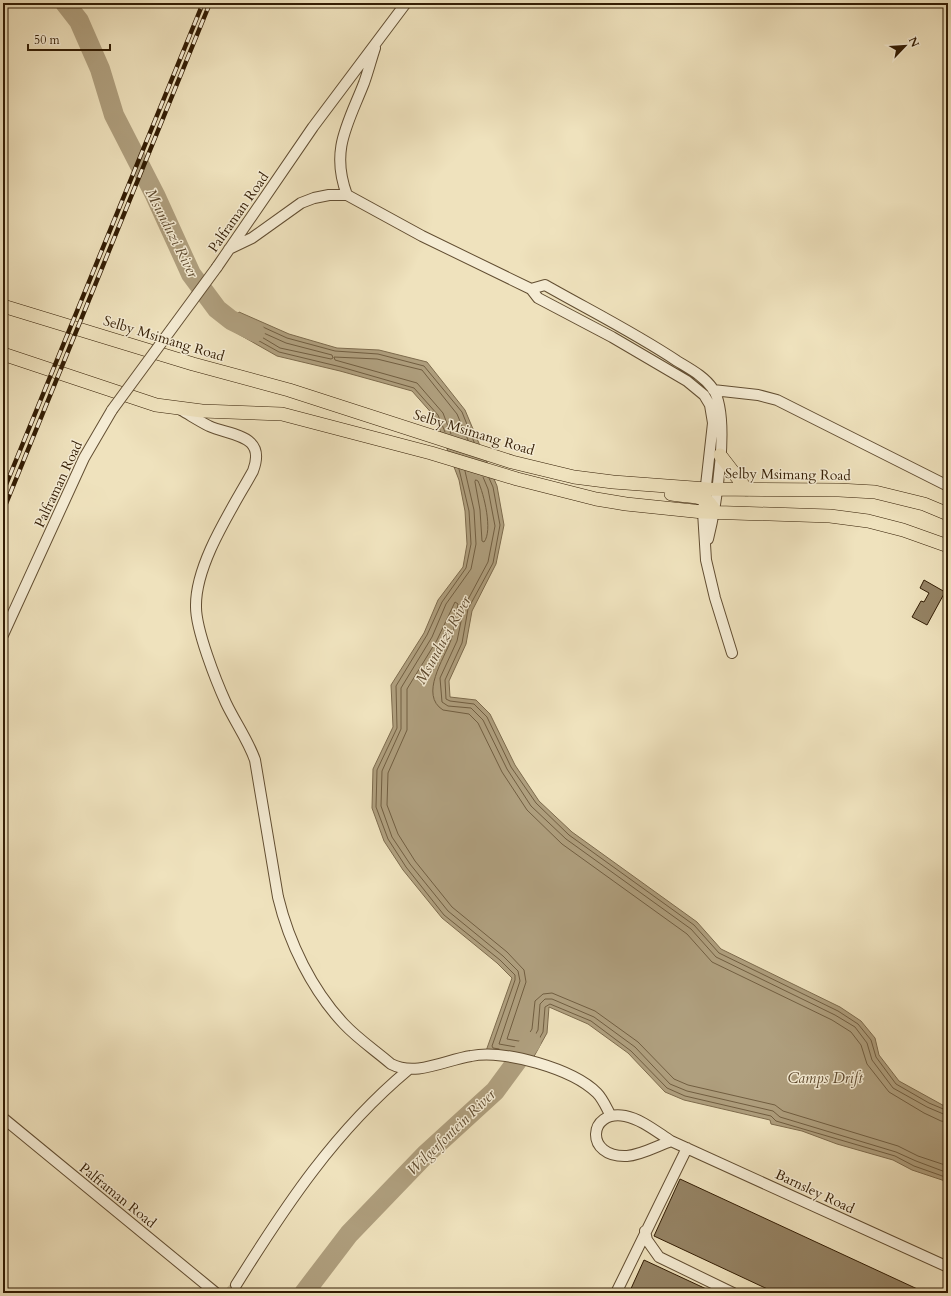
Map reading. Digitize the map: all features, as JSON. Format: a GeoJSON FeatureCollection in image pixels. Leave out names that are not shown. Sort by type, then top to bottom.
{"type":"FeatureCollection","features":[{"type":"Feature","properties":{"kind":"main road","name":"Selby Msimang Road"},"geometry":{"type":"LineString","coordinates":[[3,306],[193,364],[289,390],[512,462],[574,476],[710,492],[747,490],[839,490],[875,492],[924,504],[948,514]]}},
{"type":"Feature","properties":{"kind":"main road"},"geometry":{"type":"LineString","coordinates":[[3,354],[156,405],[179,409],[282,414],[431,453],[517,479],[626,504],[709,512],[830,516],[868,521],[903,530],[948,546]]}},
{"type":"Feature","properties":{"kind":"main road"},"geometry":{"type":"LineString","coordinates":[[720,455],[747,490]]}},
{"type":"Feature","properties":{"kind":"main road"},"geometry":{"type":"LineString","coordinates":[[709,512],[711,503],[710,492]]}},
{"type":"Feature","properties":{"kind":"lane","name":"Palframan Road"},"geometry":{"type":"LineString","coordinates":[[3,635],[84,458],[112,410],[217,267],[313,127],[377,39],[406,3]]}},
{"type":"Feature","properties":{"kind":"lane"},"geometry":{"type":"LineString","coordinates":[[347,195],[339,166],[342,139],[346,123],[364,82],[377,39]]}},
{"type":"Feature","properties":{"kind":"lane"},"geometry":{"type":"LineString","coordinates":[[229,249],[252,238],[301,203],[329,194],[347,195],[422,236],[531,289],[538,298],[612,337],[687,381],[704,396],[710,405],[713,418],[710,492]]}},
{"type":"Feature","properties":{"kind":"lane"},"geometry":{"type":"LineString","coordinates":[[531,289],[545,285],[657,348],[699,375],[713,390],[720,413],[720,455],[710,492]]}},
{"type":"Feature","properties":{"kind":"lane"},"geometry":{"type":"LineString","coordinates":[[713,390],[762,396],[777,400],[948,486]]}},
{"type":"Feature","properties":{"kind":"lane"},"geometry":{"type":"LineString","coordinates":[[179,409],[210,426],[234,433],[244,438],[252,445],[256,454],[256,462],[253,471],[222,526],[203,568],[197,586],[196,609],[199,626],[226,703],[252,750],[255,760],[282,914],[302,965],[345,1025],[391,1064],[399,1068],[408,1070],[473,1055],[488,1054],[534,1062],[561,1071],[584,1083],[598,1094],[611,1116],[601,1122],[596,1128],[596,1142],[600,1148],[607,1153],[628,1156],[671,1141]]}},
{"type":"Feature","properties":{"kind":"lane"},"geometry":{"type":"LineString","coordinates":[[709,512],[706,547],[707,568],[732,653]]}},
{"type":"Feature","properties":{"kind":"lane"},"geometry":{"type":"LineString","coordinates":[[236,1285],[276,1220],[327,1151],[368,1106],[408,1070]]}},
{"type":"Feature","properties":{"kind":"lane","name":"Barnsley Road"},"geometry":{"type":"LineString","coordinates":[[611,1116],[634,1118],[671,1141],[948,1267]]}},
{"type":"Feature","properties":{"kind":"lane","name":"Palframan Road"},"geometry":{"type":"LineString","coordinates":[[3,1118],[216,1293]]}},
{"type":"Feature","properties":{"kind":"lane"},"geometry":{"type":"LineString","coordinates":[[616,1293],[645,1231],[687,1148]]}},
{"type":"Feature","properties":{"kind":"lane"},"geometry":{"type":"LineString","coordinates":[[645,1231],[647,1240],[659,1257],[733,1293]]}},
{"type":"Feature","properties":{"kind":"water","name":"Camps Drift"},"geometry":{"type":"Polygon","coordinates":[[[239,312],[289,334],[337,348],[379,350],[427,362],[465,410],[497,486],[504,525],[496,564],[472,611],[466,644],[449,681],[450,697],[476,700],[490,714],[515,765],[539,801],[572,832],[697,922],[721,949],[840,1007],[861,1021],[875,1038],[879,1055],[899,1081],[948,1108],[948,1182],[912,1170],[893,1160],[837,1144],[802,1131],[771,1124],[770,1120],[684,1100],[665,1092],[628,1053],[588,1024],[549,1007],[547,1033],[532,1060],[486,1051],[512,978],[497,963],[442,918],[403,870],[384,841],[372,808],[373,769],[393,727],[391,685],[424,633],[438,600],[463,567],[467,544],[465,511],[459,480],[435,417],[412,391],[340,371],[277,356],[226,327],[239,312]]]}},
{"type":"Feature","properties":{"kind":"building"},"geometry":{"type":"Polygon","coordinates":[[[924,580],[945,592],[927,625],[912,617],[921,601],[924,602],[929,593],[920,588],[924,580]]]}},
{"type":"Feature","properties":{"kind":"building"},"geometry":{"type":"Polygon","coordinates":[[[680,1179],[926,1293],[776,1293],[654,1236],[680,1179]]]}},
{"type":"Feature","properties":{"kind":"building"},"geometry":{"type":"Polygon","coordinates":[[[644,1260],[715,1293],[629,1293],[644,1260]]]}},
{"type":"Feature","properties":{"kind":"waterway","name":"Msunduzi River"},"geometry":{"type":"LineString","coordinates":[[65,3],[79,21],[100,69],[114,115],[155,195],[191,274],[217,309],[231,320],[255,332]]}},
{"type":"Feature","properties":{"kind":"waterway","name":"Wilgerfontein River"},"geometry":{"type":"LineString","coordinates":[[304,1293],[349,1234],[425,1155],[495,1091],[531,1042]]}},
{"type":"Feature","properties":{"kind":"tunnel"},"geometry":{"type":"LineString","coordinates":[[229,1293],[236,1285]]}},
{"type":"Feature","properties":{"kind":"railway"},"geometry":{"type":"LineString","coordinates":[[3,492],[203,3]]}},
{"type":"Feature","properties":{"kind":"railway"},"geometry":{"type":"LineString","coordinates":[[3,511],[210,3]]}}]}
